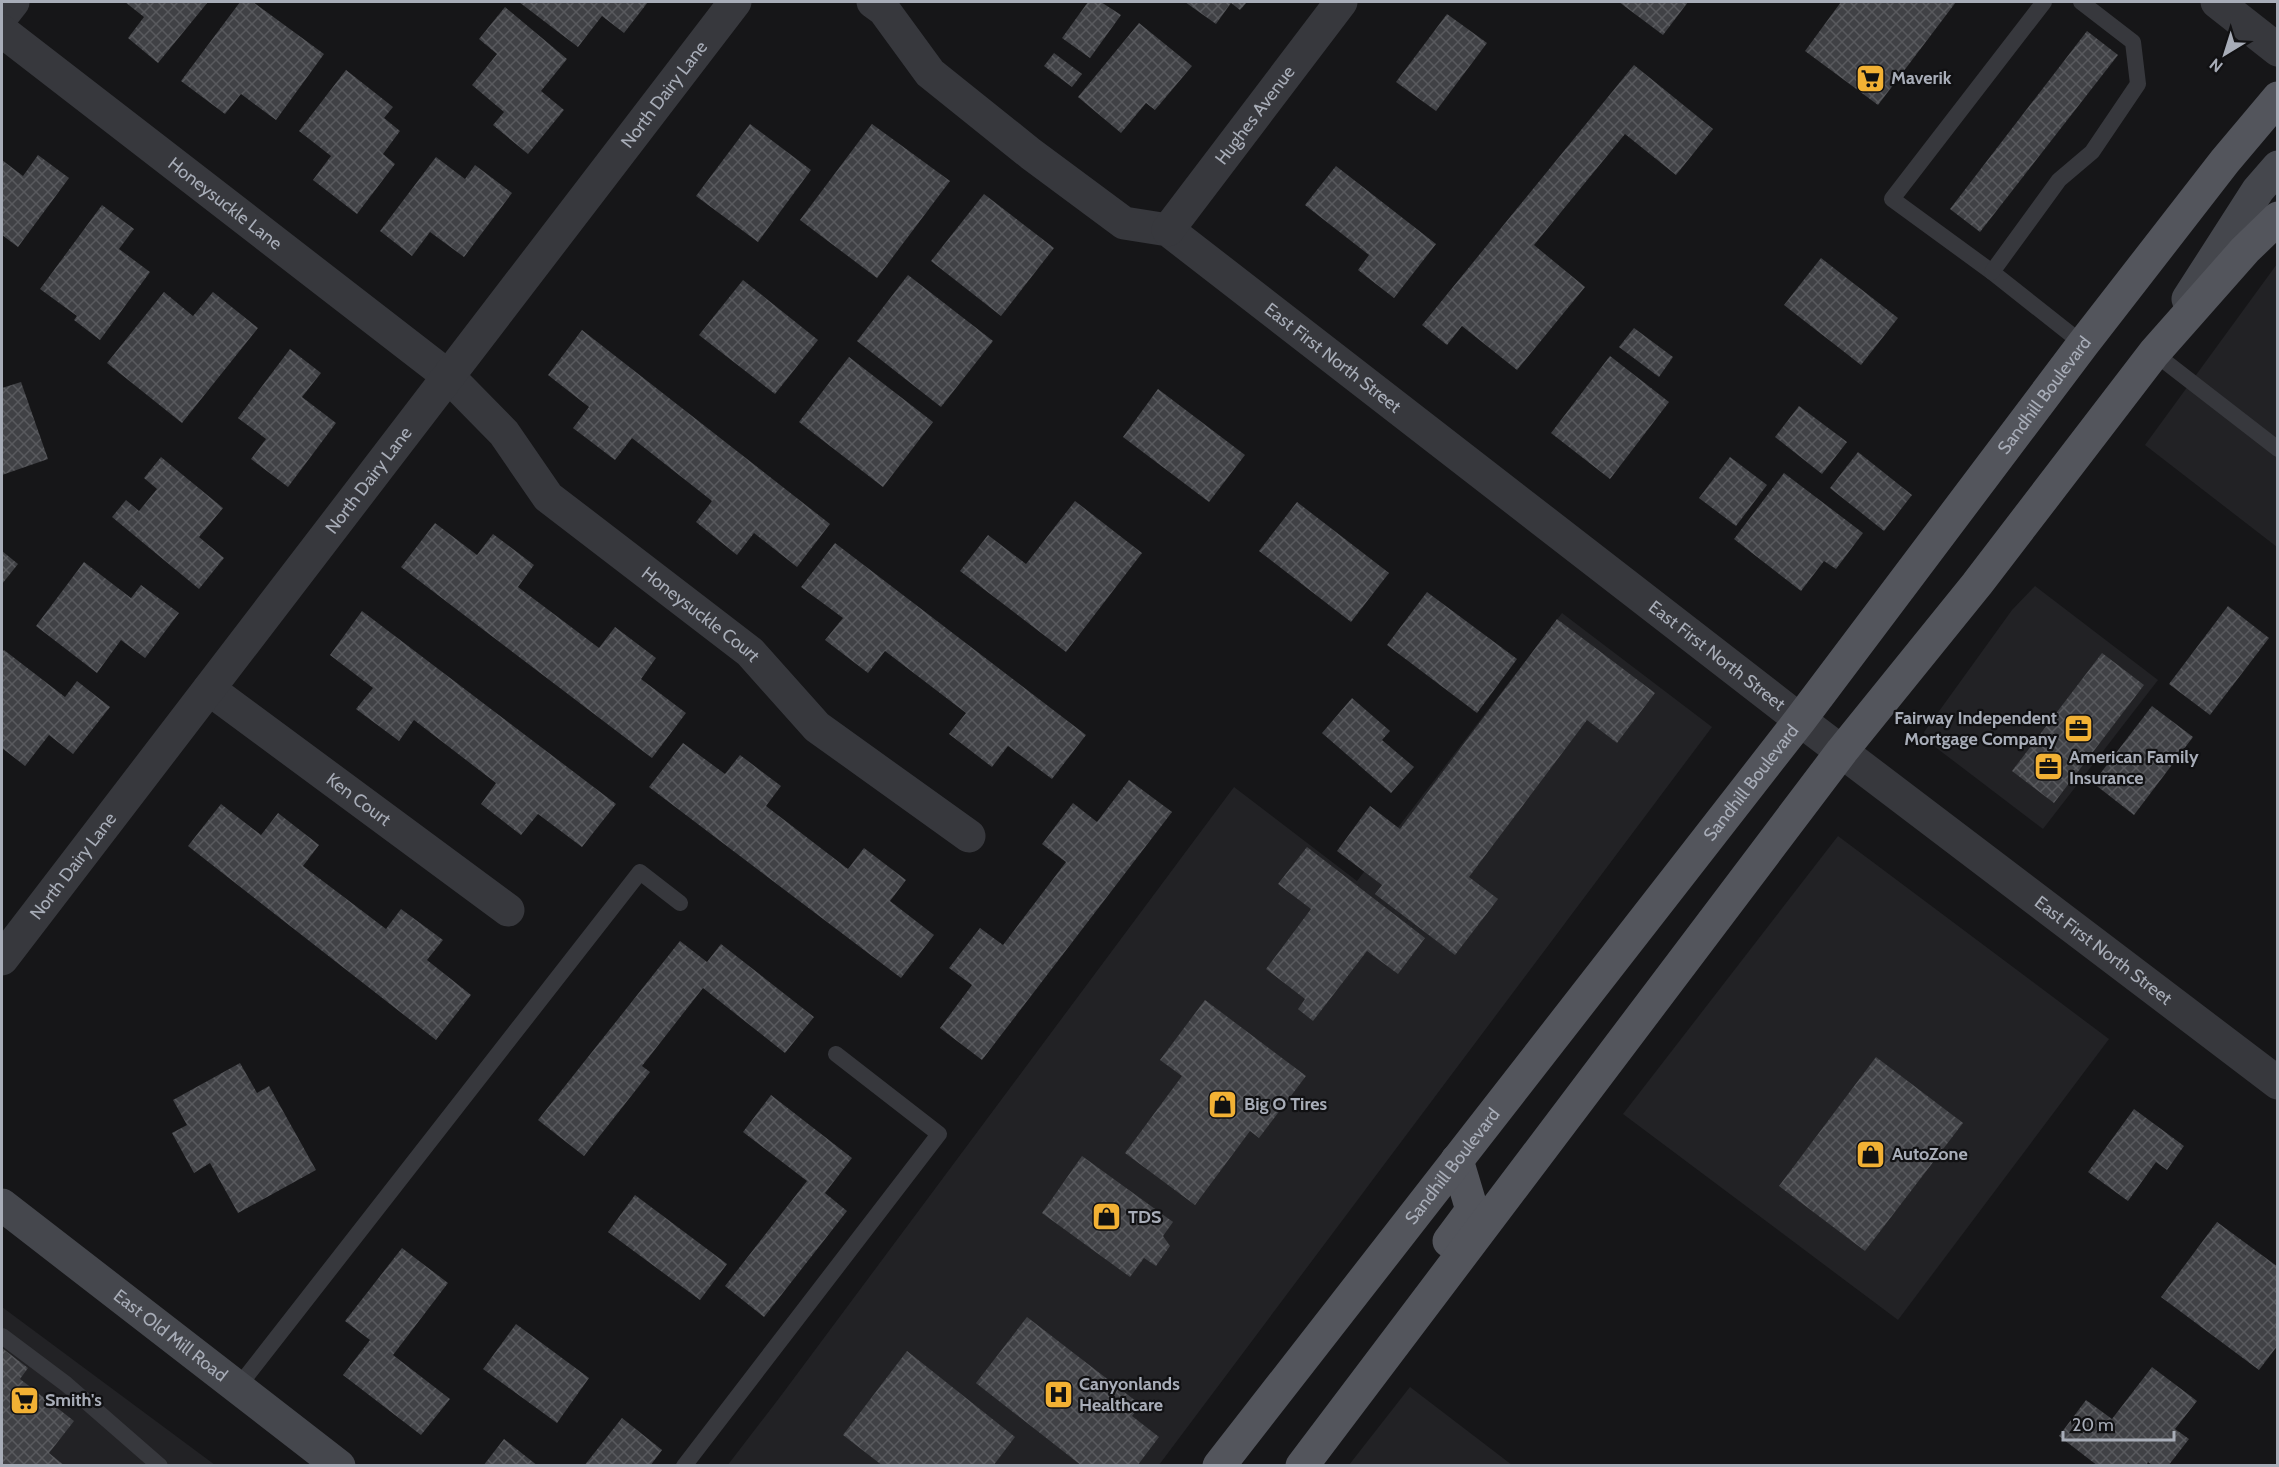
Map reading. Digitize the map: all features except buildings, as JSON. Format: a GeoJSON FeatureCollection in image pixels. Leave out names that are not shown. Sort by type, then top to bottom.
{"type":"FeatureCollection","features":[{"type":"Feature","properties":{"kind":"main road","name":"Sandhill Boulevard"},"geometry":{"type":"LineString","coordinates":[[1219,1466],[1800,720],[2083,344],[2225,161],[2277,98]]}},
{"type":"Feature","properties":{"kind":"main road"},"geometry":{"type":"LineString","coordinates":[[1302,1466],[1842,752],[1977,584],[2154,353],[2245,250],[2277,218]]}},
{"type":"Feature","properties":{"kind":"main road"},"geometry":{"type":"LineString","coordinates":[[1327,1433],[1341,1383],[1472,1210],[1457,1160]]}},
{"type":"Feature","properties":{"kind":"street"},"geometry":{"type":"LineString","coordinates":[[2,16],[13,2]]}},
{"type":"Feature","properties":{"kind":"street","name":"North Dairy Lane"},"geometry":{"type":"LineString","coordinates":[[2,959],[735,2]]}},
{"type":"Feature","properties":{"kind":"street","name":"East First North Street"},"geometry":{"type":"LineString","coordinates":[[873,2],[884,10],[930,73],[1031,154],[1125,223],[1168,230],[1800,720],[2277,1083]]}},
{"type":"Feature","properties":{"kind":"street","name":"Hughes Avenue"},"geometry":{"type":"LineString","coordinates":[[1168,230],[1341,2]]}},
{"type":"Feature","properties":{"kind":"street"},"geometry":{"type":"LineString","coordinates":[[2217,2],[2277,50]]}},
{"type":"Feature","properties":{"kind":"street","name":"Honeysuckle Lane"},"geometry":{"type":"LineString","coordinates":[[2,31],[448,376]]}},
{"type":"Feature","properties":{"kind":"street"},"geometry":{"type":"LineString","coordinates":[[2154,353],[2259,190],[2277,167]]}},
{"type":"Feature","properties":{"kind":"street","name":"Honeysuckle Court"},"geometry":{"type":"LineString","coordinates":[[448,376],[504,433],[548,497],[750,651],[817,727],[969,836]]}},
{"type":"Feature","properties":{"kind":"street","name":"Ken Court"},"geometry":{"type":"LineString","coordinates":[[208,689],[508,910]]}},
{"type":"Feature","properties":{"kind":"street","name":"East Old Mill Road"},"geometry":{"type":"LineString","coordinates":[[2,1204],[339,1466]]}},
{"type":"Feature","properties":{"kind":"lane"},"geometry":{"type":"LineString","coordinates":[[2044,2],[1892,199],[1992,272],[2083,344]]}},
{"type":"Feature","properties":{"kind":"lane"},"geometry":{"type":"LineString","coordinates":[[1992,272],[2059,180],[2092,152],[2138,84],[2133,42],[2081,2]]}},
{"type":"Feature","properties":{"kind":"lane"},"geometry":{"type":"LineString","coordinates":[[2154,353],[2277,449]]}},
{"type":"Feature","properties":{"kind":"lane"},"geometry":{"type":"LineString","coordinates":[[238,1387],[640,872],[680,903]]}},
{"type":"Feature","properties":{"kind":"lane"},"geometry":{"type":"LineString","coordinates":[[684,1466],[939,1134],[836,1054]]}},
{"type":"Feature","properties":{"kind":"lane"},"geometry":{"type":"LineString","coordinates":[[2,1336],[66,1384],[160,1466]]}},
{"type":"Feature","properties":{"kind":"shaded area"},"geometry":{"type":"Polygon","coordinates":[[[2277,264],[2277,547],[2145,445],[2277,264]]]}},
{"type":"Feature","properties":{"kind":"shaded area"},"geometry":{"type":"Polygon","coordinates":[[[2035,586],[2158,680],[2043,829],[1926,740],[1924,732],[2012,610],[2035,586]]]}},
{"type":"Feature","properties":{"kind":"shaded area"},"geometry":{"type":"Polygon","coordinates":[[[1562,613],[1712,727],[1159,1465],[727,1466],[1234,787],[1357,881],[1562,613]]]}},
{"type":"Feature","properties":{"kind":"shaded area"},"geometry":{"type":"Polygon","coordinates":[[[1838,836],[2109,1039],[1898,1320],[1623,1114],[1838,836]]]}},
{"type":"Feature","properties":{"kind":"shaded area"},"geometry":{"type":"Polygon","coordinates":[[[2,1307],[215,1465],[2,1465],[2,1307]]]}},
{"type":"Feature","properties":{"kind":"shaded area"},"geometry":{"type":"Polygon","coordinates":[[[1410,1387],[1512,1465],[1349,1465],[1410,1387]]]}},
{"type":"Feature","properties":{"kind":"place","name":"Maverik"},"geometry":{"type":"Point","coordinates":[1870,78]}},
{"type":"Feature","properties":{"kind":"place","name":"Fairway Independent Mortgage Company"},"geometry":{"type":"Point","coordinates":[2078,728]}},
{"type":"Feature","properties":{"kind":"place","name":"American Family Insurance"},"geometry":{"type":"Point","coordinates":[2048,767]}},
{"type":"Feature","properties":{"kind":"place","name":"Big O Tires"},"geometry":{"type":"Point","coordinates":[1223,1104]}},
{"type":"Feature","properties":{"kind":"place","name":"AutoZone"},"geometry":{"type":"Point","coordinates":[1871,1154]}},
{"type":"Feature","properties":{"kind":"place","name":"TDS"},"geometry":{"type":"Point","coordinates":[1107,1217]}},
{"type":"Feature","properties":{"kind":"place","name":"Canyonlands Healthcare"},"geometry":{"type":"Point","coordinates":[1058,1394]}},
{"type":"Feature","properties":{"kind":"place","name":"Smith's"},"geometry":{"type":"Point","coordinates":[24,1400]}}]}
